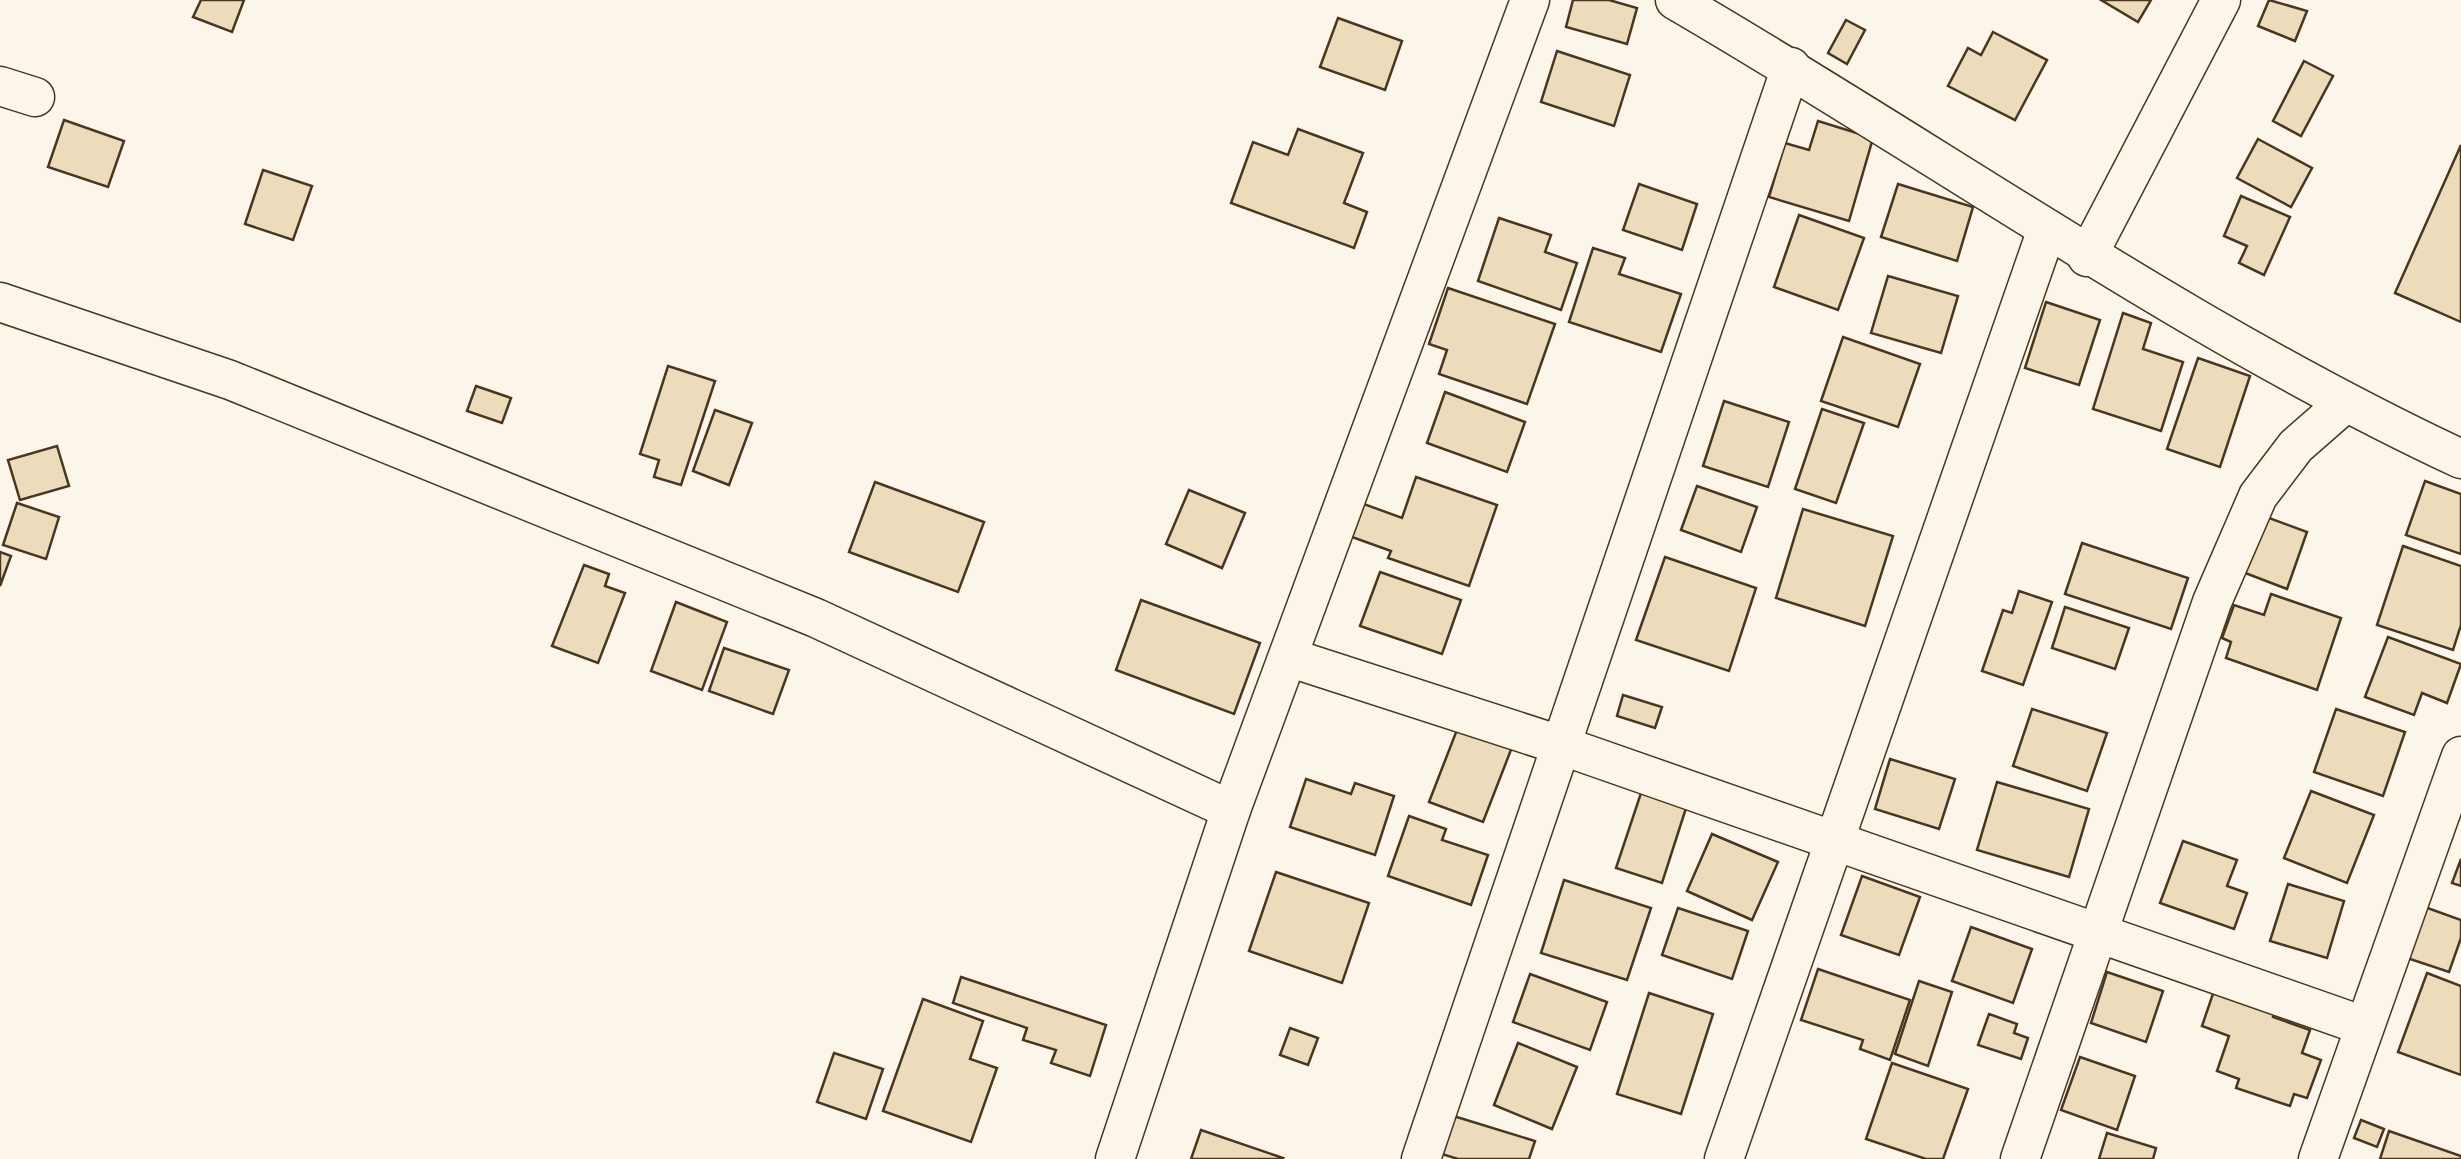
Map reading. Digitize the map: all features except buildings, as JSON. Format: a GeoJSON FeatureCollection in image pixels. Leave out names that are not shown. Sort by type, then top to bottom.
{"type":"FeatureCollection","features":[{"type":"Feature","properties":{"kind":"street"},"geometry":{"type":"LineString","coordinates":[[1115,1159],[1231,810],[1530,0]]}},
{"type":"Feature","properties":{"kind":"street"},"geometry":{"type":"LineString","coordinates":[[1675,0],[1791,67],[2088,257],[2344,404],[2461,459]]}},
{"type":"Feature","properties":{"kind":"street"},"geometry":{"type":"LineString","coordinates":[[2088,257],[2221,0]]}},
{"type":"Feature","properties":{"kind":"street"},"geometry":{"type":"LineString","coordinates":[[1421,1159],[1791,67]]}},
{"type":"Feature","properties":{"kind":"street"},"geometry":{"type":"LineString","coordinates":[[1724,1159],[2046,232]]}},
{"type":"Feature","properties":{"kind":"street"},"geometry":{"type":"LineString","coordinates":[[0,302],[230,380],[816,618],[1231,810]]}},
{"type":"Feature","properties":{"kind":"street"},"geometry":{"type":"LineString","coordinates":[[2020,1159],[2212,602],[2258,496],[2296,446],[2344,404]]}},
{"type":"Feature","properties":{"kind":"street"},"geometry":{"type":"LineString","coordinates":[[1290,658],[1563,746],[2364,1026]]}},
{"type":"Feature","properties":{"kind":"street"},"geometry":{"type":"LineString","coordinates":[[2318,1159],[2461,756]]}}]}
